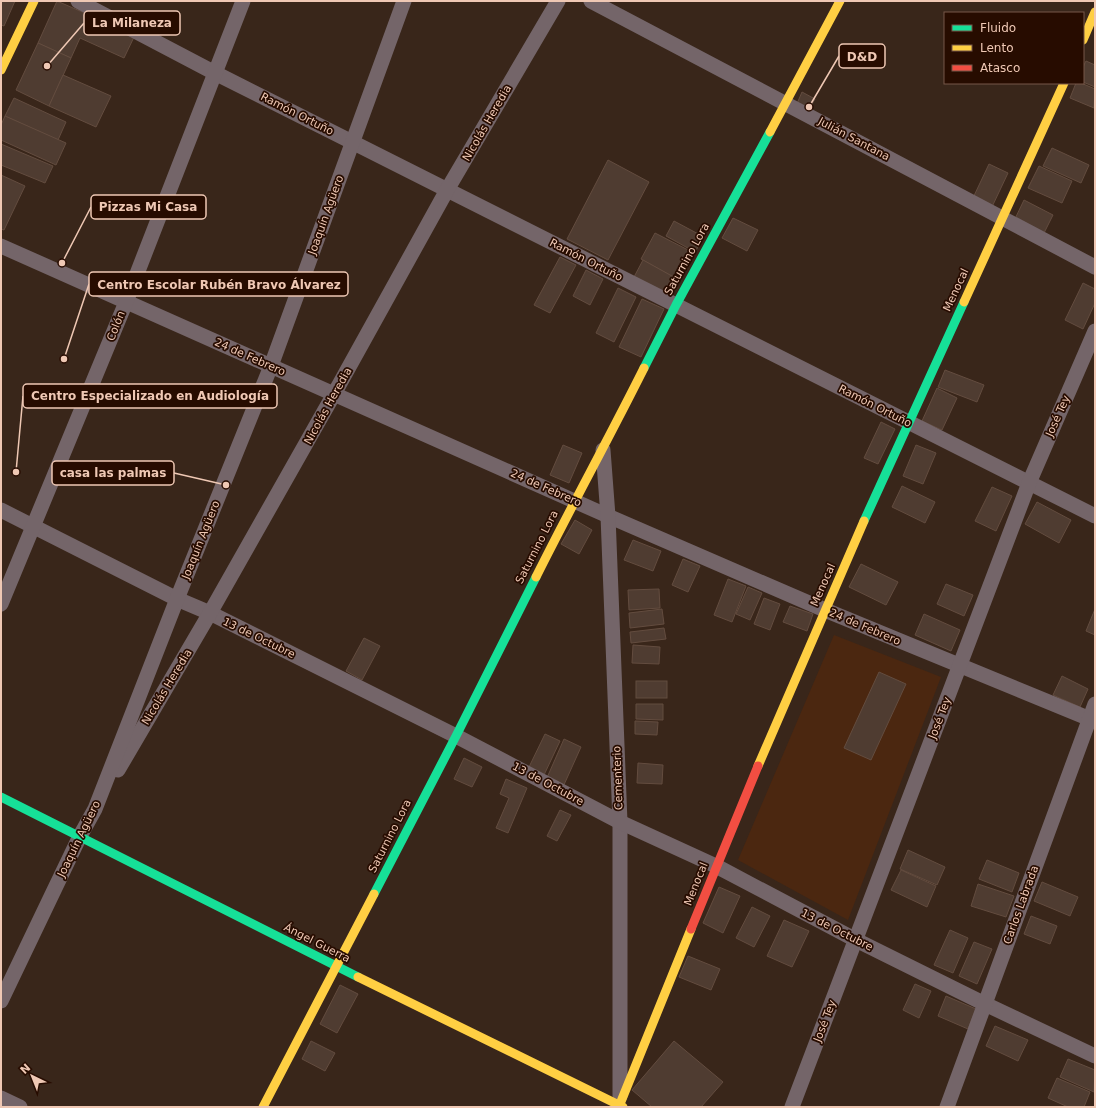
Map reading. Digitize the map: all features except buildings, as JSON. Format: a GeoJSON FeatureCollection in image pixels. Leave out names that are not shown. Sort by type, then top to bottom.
{"type":"FeatureCollection","features":[{"type":"Feature","properties":{"kind":"street"},"geometry":{"type":"LineString","coordinates":[[1,70],[34,1]]}},
{"type":"Feature","properties":{"kind":"street","name":"Ramón Ortuño"},"geometry":{"type":"LineString","coordinates":[[78,1],[215,73],[1095,516]]}},
{"type":"Feature","properties":{"kind":"street","name":"Colón"},"geometry":{"type":"LineString","coordinates":[[1,604],[126,302],[243,1]]}},
{"type":"Feature","properties":{"kind":"street","name":"Joaquín Agüero"},"geometry":{"type":"LineString","coordinates":[[1,1002],[80,836],[95,809],[177,599],[271,366],[404,1]]}},
{"type":"Feature","properties":{"kind":"street","name":"Nicolás Heredia"},"geometry":{"type":"LineString","coordinates":[[95,809],[210,613],[447,190],[558,1]]}},
{"type":"Feature","properties":{"kind":"street","name":"Julián Santana"},"geometry":{"type":"LineString","coordinates":[[591,1],[1095,267]]}},
{"type":"Feature","properties":{"kind":"street","name":"Saturnino Lora"},"geometry":{"type":"LineString","coordinates":[[262,1107],[456,736],[574,501],[676,305],[786,104],[840,1]]}},
{"type":"Feature","properties":{"kind":"street"},"geometry":{"type":"LineString","coordinates":[[1084,38],[1095,12]]}},
{"type":"Feature","properties":{"kind":"street","name":"Menocal"},"geometry":{"type":"LineString","coordinates":[[621,1106],[716,866],[825,610],[908,422],[1064,84]]}},
{"type":"Feature","properties":{"kind":"street","name":"24 de Febrero"},"geometry":{"type":"LineString","coordinates":[[1,246],[608,516],[825,610],[1092,720]]}},
{"type":"Feature","properties":{"kind":"street","name":"José Tey"},"geometry":{"type":"LineString","coordinates":[[792,1107],[1029,483],[1095,332]]}},
{"type":"Feature","properties":{"kind":"street","name":"Cementerio"},"geometry":{"type":"LineString","coordinates":[[602,449],[608,516],[620,822],[621,1106]]}},
{"type":"Feature","properties":{"kind":"street","name":"13 de Octubre"},"geometry":{"type":"LineString","coordinates":[[1,510],[177,599],[210,613],[456,736],[620,822],[716,866],[856,940],[985,1004],[1095,1056]]}},
{"type":"Feature","properties":{"kind":"street","name":"Carlos Labrada"},"geometry":{"type":"LineString","coordinates":[[947,1107],[1092,720],[1095,704]]}},
{"type":"Feature","properties":{"kind":"street","name":"Ángel Guerra"},"geometry":{"type":"LineString","coordinates":[[1,797],[336,966],[621,1106]]}},
{"type":"Feature","properties":{"kind":"street"},"geometry":{"type":"LineString","coordinates":[[1,1098],[20,1107]]}},
{"type":"Feature","properties":{"kind":"shaded area"},"geometry":{"type":"Polygon","coordinates":[[[834,635],[941,677],[848,920],[738,860],[834,635]]]}},
{"type":"Feature","properties":{"kind":"traffic: fast"},"geometry":{"type":"LineString","coordinates":[[644,368],[676,305],[770,132]]}},
{"type":"Feature","properties":{"kind":"traffic: fast"},"geometry":{"type":"LineString","coordinates":[[864,521],[964,302]]}},
{"type":"Feature","properties":{"kind":"traffic: fast"},"geometry":{"type":"LineString","coordinates":[[374,894],[536,577]]}},
{"type":"Feature","properties":{"kind":"traffic: fast"},"geometry":{"type":"LineString","coordinates":[[1,797],[358,977]]}},
{"type":"Feature","properties":{"kind":"traffic: slow"},"geometry":{"type":"LineString","coordinates":[[1,70],[34,1]]}},
{"type":"Feature","properties":{"kind":"traffic: slow"},"geometry":{"type":"LineString","coordinates":[[770,132],[840,1]]}},
{"type":"Feature","properties":{"kind":"traffic: slow"},"geometry":{"type":"LineString","coordinates":[[1084,38],[1095,12]]}},
{"type":"Feature","properties":{"kind":"traffic: slow"},"geometry":{"type":"LineString","coordinates":[[964,302],[1064,84]]}},
{"type":"Feature","properties":{"kind":"traffic: slow"},"geometry":{"type":"LineString","coordinates":[[536,577],[644,368]]}},
{"type":"Feature","properties":{"kind":"traffic: slow"},"geometry":{"type":"LineString","coordinates":[[758,766],[864,521]]}},
{"type":"Feature","properties":{"kind":"traffic: slow"},"geometry":{"type":"LineString","coordinates":[[263,1107],[374,894]]}},
{"type":"Feature","properties":{"kind":"traffic: slow"},"geometry":{"type":"LineString","coordinates":[[620,1104],[691,929]]}},
{"type":"Feature","properties":{"kind":"traffic: slow"},"geometry":{"type":"LineString","coordinates":[[358,977],[623,1107]]}},
{"type":"Feature","properties":{"kind":"traffic: jam"},"geometry":{"type":"LineString","coordinates":[[691,929],[758,766]]}},
{"type":"Feature","properties":{"kind":"place","name":"La Milaneza"},"geometry":{"type":"Point","coordinates":[47,66]}},
{"type":"Feature","properties":{"kind":"place","name":"D&D"},"geometry":{"type":"Point","coordinates":[809,107]}},
{"type":"Feature","properties":{"kind":"place","name":"Pizzas Mi Casa"},"geometry":{"type":"Point","coordinates":[62,263]}},
{"type":"Feature","properties":{"kind":"place","name":"Centro Escolar Rubén Bravo Álvarez"},"geometry":{"type":"Point","coordinates":[64,359]}},
{"type":"Feature","properties":{"kind":"place","name":"Centro Especializado en Audiología"},"geometry":{"type":"Point","coordinates":[16,472]}},
{"type":"Feature","properties":{"kind":"place","name":"casa las palmas"},"geometry":{"type":"Point","coordinates":[226,485]}}]}
